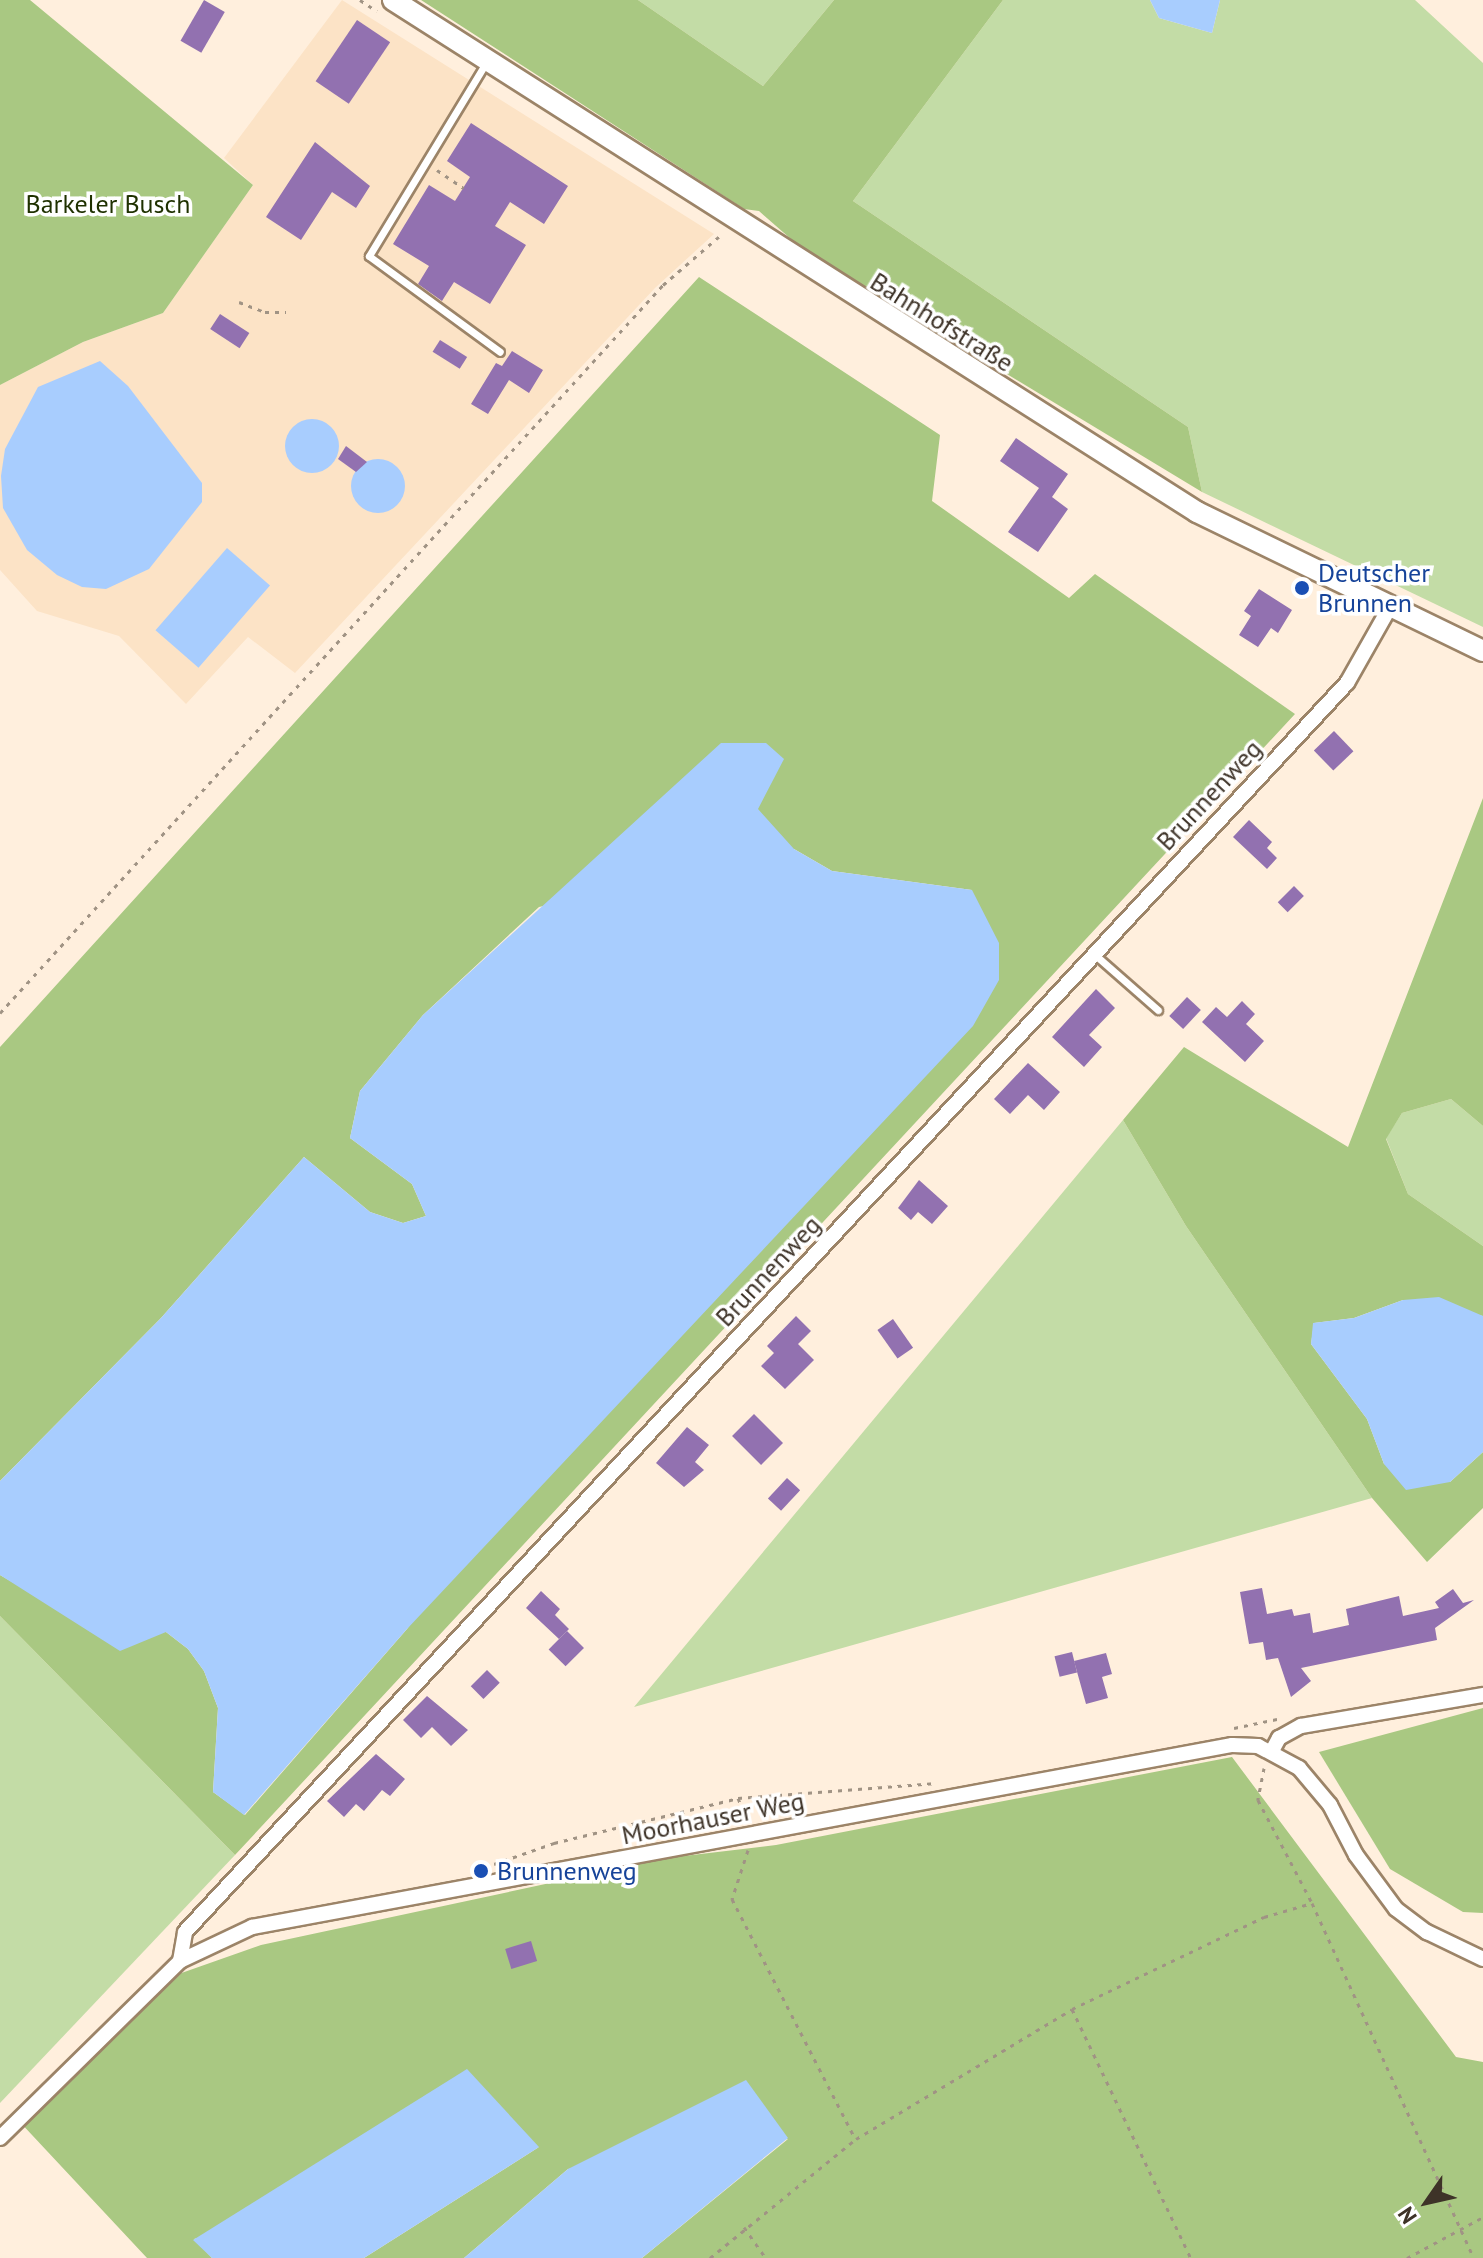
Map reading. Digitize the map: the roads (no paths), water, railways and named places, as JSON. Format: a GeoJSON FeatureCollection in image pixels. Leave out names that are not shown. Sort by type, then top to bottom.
{"type":"FeatureCollection","features":[{"type":"Feature","properties":{"kind":"street","name":"Bahnhofstraße"},"geometry":{"type":"LineString","coordinates":[[393,0],[735,222],[1197,512],[1483,651]]}},
{"type":"Feature","properties":{"kind":"street","name":"Brunnenweg"},"geometry":{"type":"LineString","coordinates":[[180,1961],[185,1932],[1347,683],[1390,607]]}},
{"type":"Feature","properties":{"kind":"street"},"geometry":{"type":"LineString","coordinates":[[1272,1751],[1279,1738],[1301,1726],[1483,1695]]}},
{"type":"Feature","properties":{"kind":"street","name":"Moorhauser Weg"},"geometry":{"type":"LineString","coordinates":[[0,2138],[180,1961],[252,1927],[1223,1746],[1243,1744],[1272,1751],[1313,1782],[1375,1884],[1396,1909],[1427,1932],[1483,1959]]}},
{"type":"Feature","properties":{"kind":"lane"},"geometry":{"type":"LineString","coordinates":[[487,61],[423,161],[369,256],[500,352]]}},
{"type":"Feature","properties":{"kind":"lane"},"geometry":{"type":"LineString","coordinates":[[1094,954],[1158,1010]]}},
{"type":"Feature","properties":{"kind":"water"},"geometry":{"type":"Polygon","coordinates":[[[1150,0],[1220,0],[1212,33],[1159,18],[1150,0]]]}},
{"type":"Feature","properties":{"kind":"water"},"geometry":{"type":"Polygon","coordinates":[[[100,361],[128,386],[202,483],[202,502],[149,569],[106,589],[82,587],[57,575],[27,550],[3,508],[1,476],[5,449],[38,387],[100,361]]]}},
{"type":"Feature","properties":{"kind":"water"},"geometry":{"type":"Polygon","coordinates":[[[312,419],[331,427],[339,446],[331,465],[312,473],[293,465],[285,446],[293,427],[312,419]]]}},
{"type":"Feature","properties":{"kind":"water"},"geometry":{"type":"Polygon","coordinates":[[[378,459],[397,467],[405,486],[397,505],[378,513],[359,505],[351,486],[359,467],[378,459]]]}},
{"type":"Feature","properties":{"kind":"water"},"geometry":{"type":"Polygon","coordinates":[[[227,548],[270,585],[199,668],[155,630],[227,548]]]}},
{"type":"Feature","properties":{"kind":"water"},"geometry":{"type":"Polygon","coordinates":[[[721,743],[766,743],[784,759],[758,809],[794,849],[832,871],[972,890],[999,943],[999,980],[973,1026],[407,1629],[244,1815],[213,1792],[218,1708],[204,1671],[188,1649],[166,1632],[120,1651],[0,1575],[0,1481],[161,1318],[304,1157],[370,1212],[403,1223],[426,1216],[412,1184],[350,1138],[360,1091],[423,1015],[721,743]]]}},
{"type":"Feature","properties":{"kind":"water"},"geometry":{"type":"Polygon","coordinates":[[[1439,1297],[1483,1316],[1483,1452],[1450,1482],[1406,1490],[1384,1464],[1367,1419],[1311,1344],[1313,1323],[1354,1318],[1403,1300],[1439,1297]]]}},
{"type":"Feature","properties":{"kind":"water"},"geometry":{"type":"Polygon","coordinates":[[[467,2069],[539,2147],[364,2258],[212,2258],[193,2240],[467,2069]]]}},
{"type":"Feature","properties":{"kind":"water"},"geometry":{"type":"Polygon","coordinates":[[[746,2080],[788,2138],[642,2258],[464,2258],[568,2169],[746,2080]]]}},
{"type":"Feature","properties":{"kind":"place","name":"Deutscher Brunnen"},"geometry":{"type":"Point","coordinates":[1302,588]}},
{"type":"Feature","properties":{"kind":"place","name":"Brunnenweg"},"geometry":{"type":"Point","coordinates":[481,1871]}},
{"type":"Feature","properties":{"kind":"park label","name":"Barkeler Busch"},"geometry":{"type":"Point","coordinates":[108,204]}}]}
